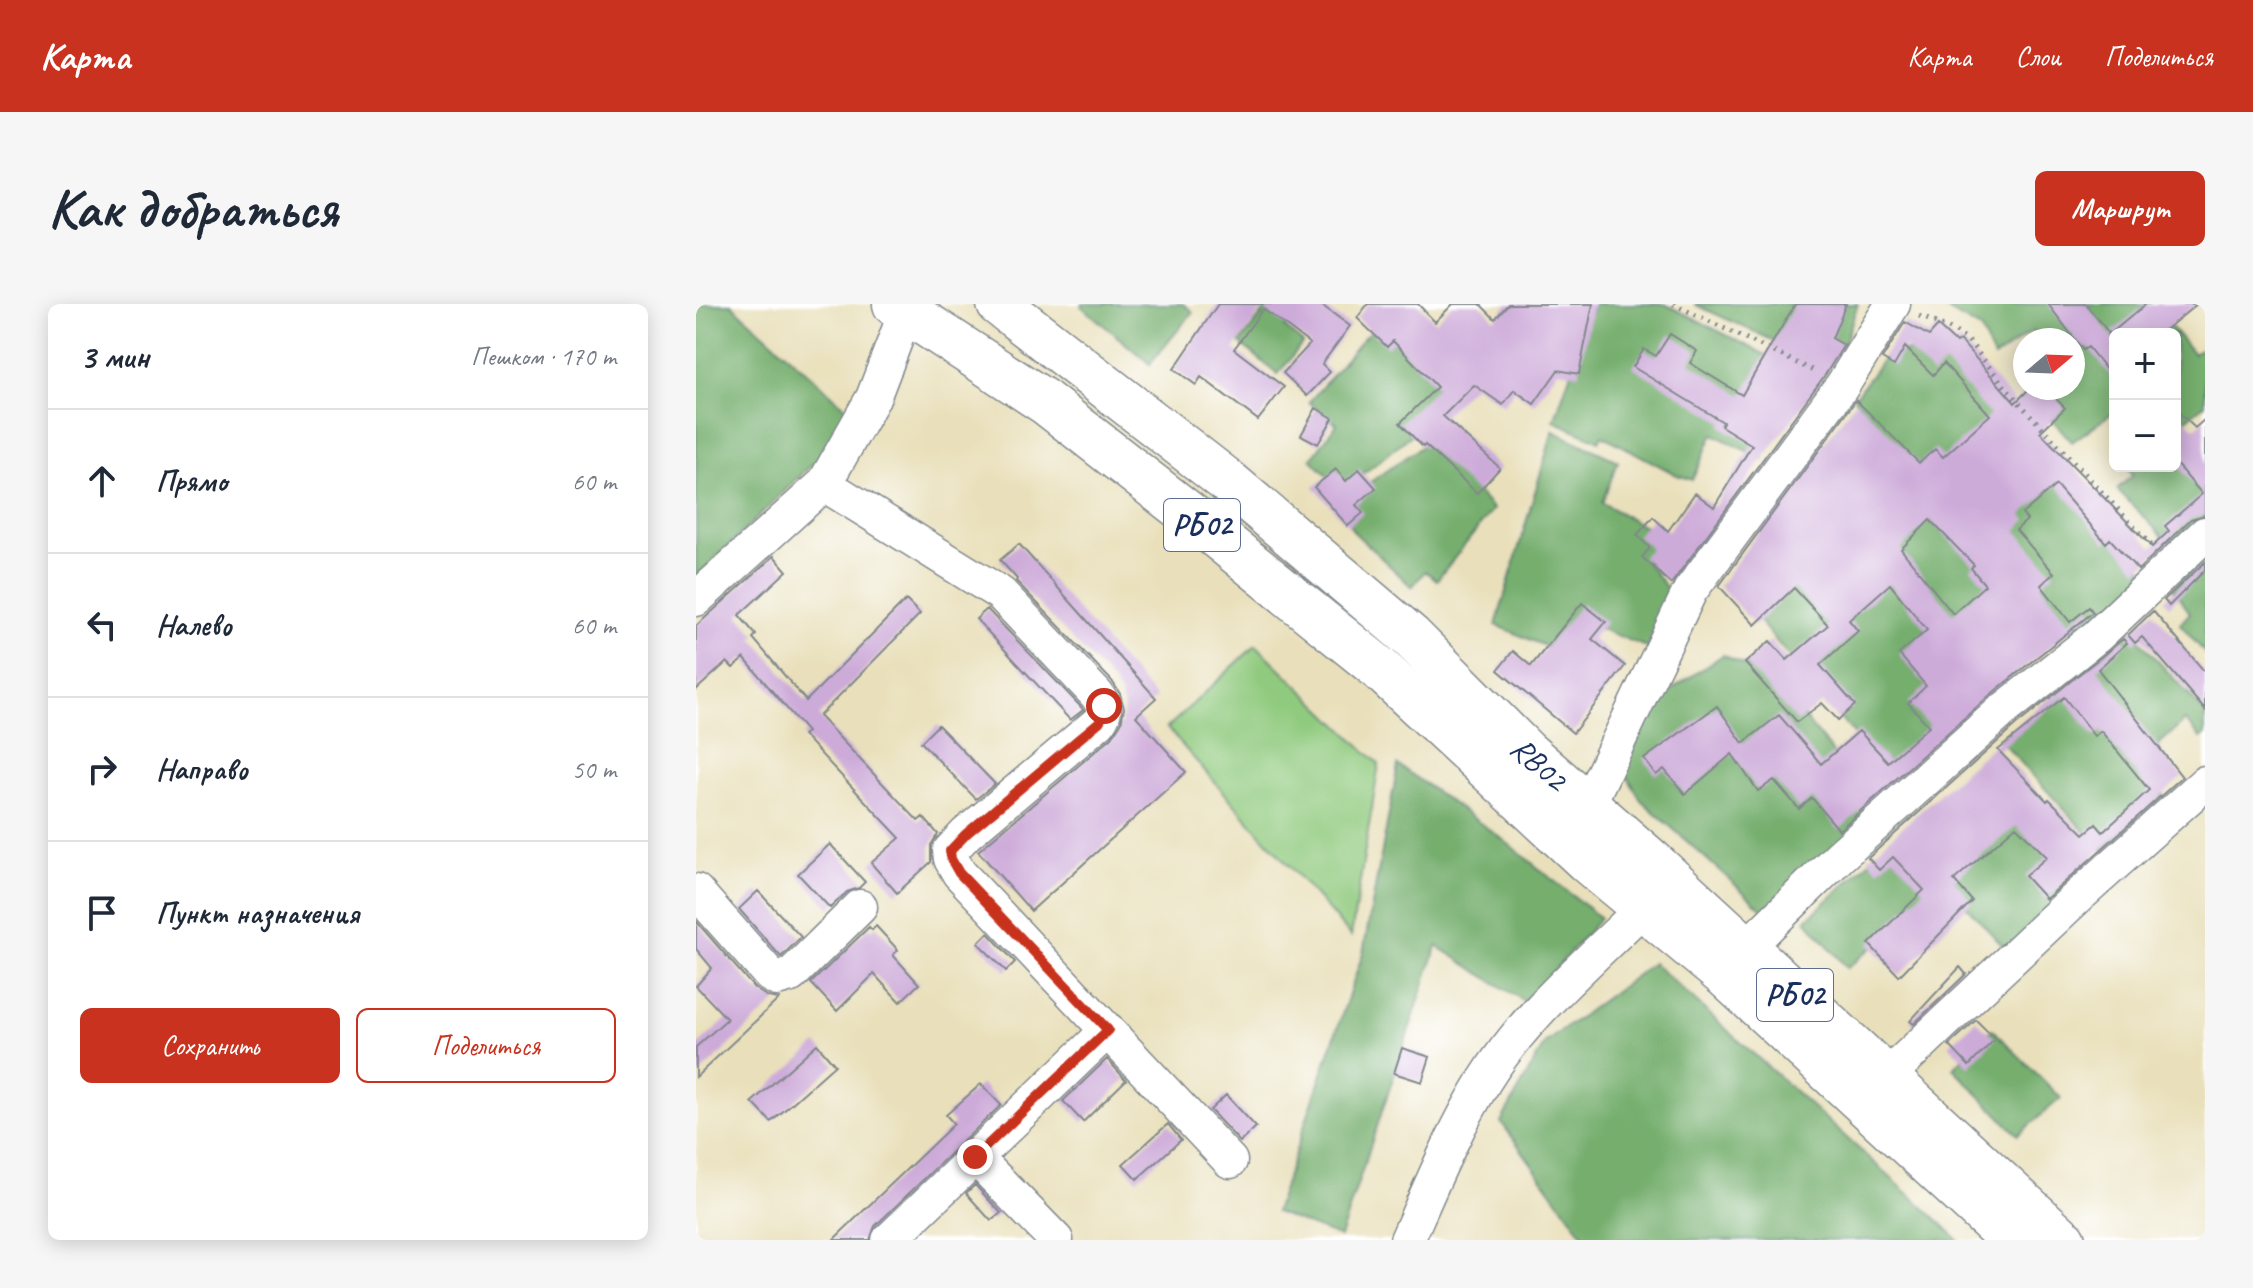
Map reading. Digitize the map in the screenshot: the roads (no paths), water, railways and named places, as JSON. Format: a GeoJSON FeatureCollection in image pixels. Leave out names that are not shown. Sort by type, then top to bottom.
{"type":"FeatureCollection","features":[{"type":"Feature","properties":{"kind":"highway","name":"RB02"},"geometry":{"type":"LineString","coordinates":[[999,304],[1226,480],[1411,637],[1526,752],[1650,860],[2063,1240]]}},
{"type":"Feature","properties":{"kind":"highway","name":"RB02"},"geometry":{"type":"LineString","coordinates":[[900,308],[1045,402],[1379,668],[1642,909],[1727,977],[2012,1240]]}},
{"type":"Feature","properties":{"kind":"street"},"geometry":{"type":"LineString","coordinates":[[1587,807],[1690,591],[1842,386],[1892,305]]}},
{"type":"Feature","properties":{"kind":"street"},"geometry":{"type":"LineString","coordinates":[[696,599],[824,484],[873,398],[900,308]]}},
{"type":"Feature","properties":{"kind":"street"},"geometry":{"type":"LineString","coordinates":[[824,484],[1001,594],[1088,685],[1104,706],[1099,722],[966,834],[950,851],[951,859],[959,873],[1230,1161]]}},
{"type":"Feature","properties":{"kind":"street"},"geometry":{"type":"LineString","coordinates":[[1745,949],[1925,779],[2002,711],[2097,636],[2205,534]]}},
{"type":"Feature","properties":{"kind":"street"},"geometry":{"type":"LineString","coordinates":[[1885,1078],[2106,871],[2205,783]]}},
{"type":"Feature","properties":{"kind":"street"},"geometry":{"type":"LineString","coordinates":[[696,891],[770,975],[777,979],[791,975],[860,907]]}},
{"type":"Feature","properties":{"kind":"street"},"geometry":{"type":"LineString","coordinates":[[1407,1240],[1450,1144],[1486,1078],[1532,1020],[1642,909]]}},
{"type":"Feature","properties":{"kind":"street"},"geometry":{"type":"LineString","coordinates":[[889,1240],[1108,1030]]}},
{"type":"Feature","properties":{"kind":"street"},"geometry":{"type":"LineString","coordinates":[[975,1157],[1056,1240]]}}]}
